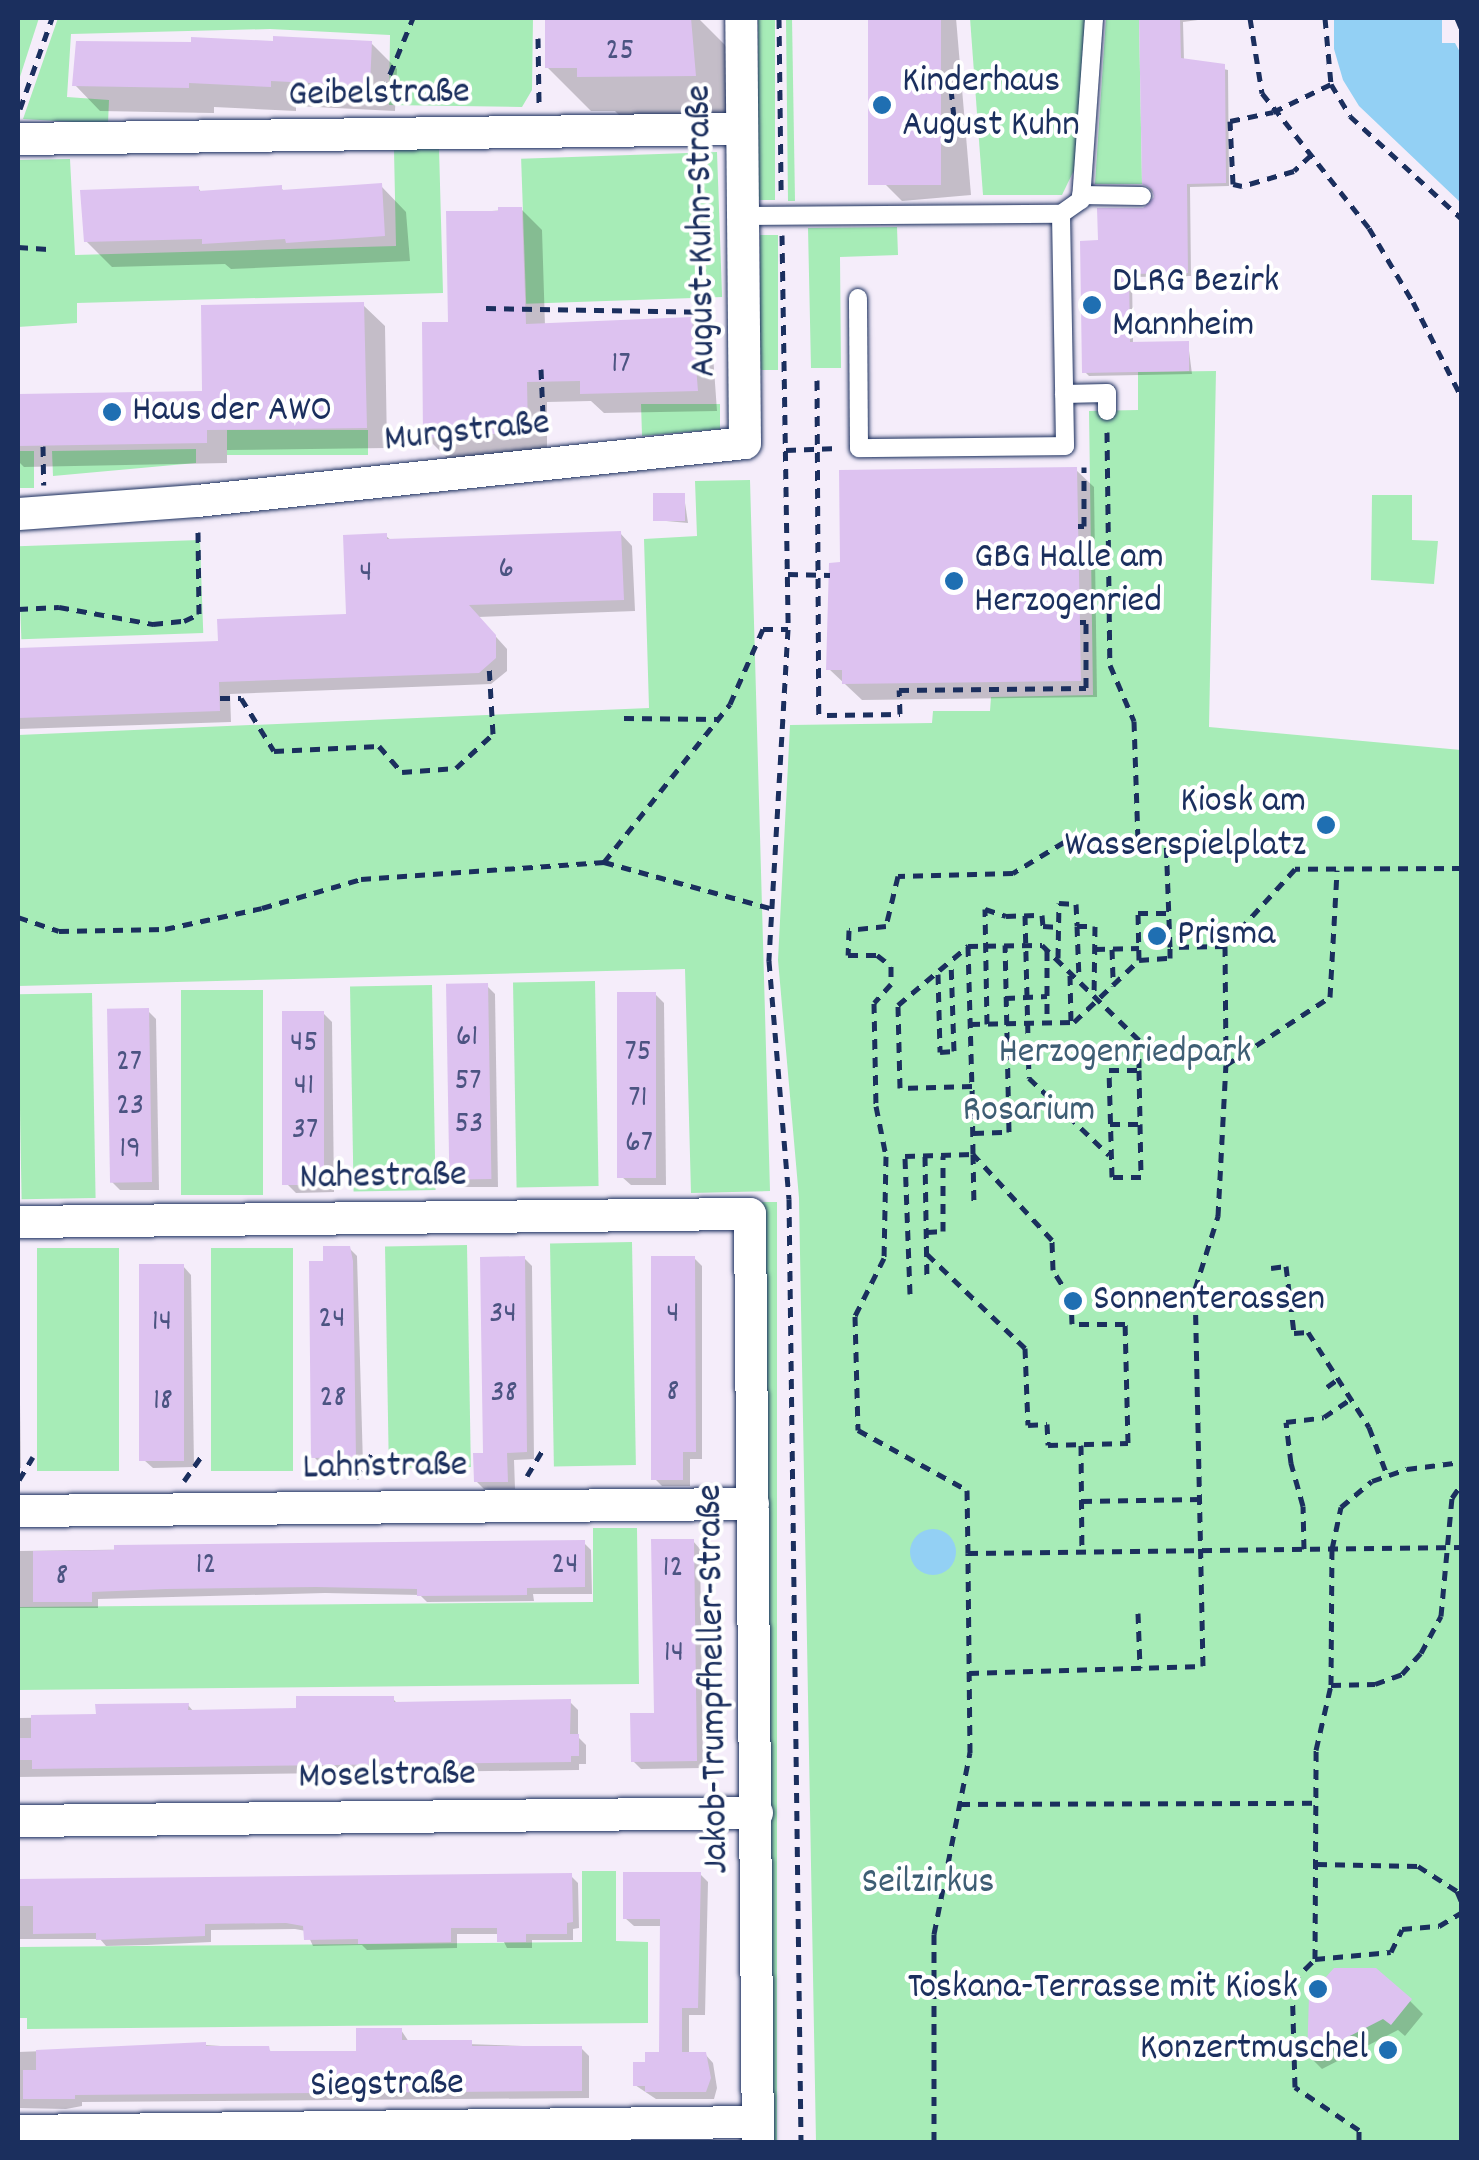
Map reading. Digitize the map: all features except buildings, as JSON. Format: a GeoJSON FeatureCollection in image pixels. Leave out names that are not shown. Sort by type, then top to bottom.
{"type":"FeatureCollection","features":[{"type":"Feature","properties":{"kind":"street","name":"August-Kuhn-Straße"},"geometry":{"type":"LineString","coordinates":[[740,18],[746,443]]}},
{"type":"Feature","properties":{"kind":"street","name":"Geibelstraße"},"geometry":{"type":"LineString","coordinates":[[18,139],[742,129]]}},
{"type":"Feature","properties":{"kind":"street","name":"Murgstraße"},"geometry":{"type":"LineString","coordinates":[[18,514],[198,501],[746,443]]}},
{"type":"Feature","properties":{"kind":"street","name":"Nahestraße"},"geometry":{"type":"LineString","coordinates":[[18,1222],[750,1214]]}},
{"type":"Feature","properties":{"kind":"street","name":"Jakob-Trumpfheller-Straße"},"geometry":{"type":"LineString","coordinates":[[750,1214],[758,2132]]}},
{"type":"Feature","properties":{"kind":"street","name":"Lahnstraße"},"geometry":{"type":"LineString","coordinates":[[18,1512],[753,1504]]}},
{"type":"Feature","properties":{"kind":"street","name":"Moselstraße"},"geometry":{"type":"LineString","coordinates":[[18,1821],[757,1813]]}},
{"type":"Feature","properties":{"kind":"street","name":"Siegstraße"},"geometry":{"type":"LineString","coordinates":[[18,2130],[758,2132]]}},
{"type":"Feature","properties":{"kind":"lane"},"geometry":{"type":"LineString","coordinates":[[743,216],[1061,214],[1081,195],[1094,18]]}},
{"type":"Feature","properties":{"kind":"lane"},"geometry":{"type":"LineString","coordinates":[[1081,195],[1123,201]]}},
{"type":"Feature","properties":{"kind":"lane"},"geometry":{"type":"LineString","coordinates":[[858,298],[859,448],[1064,446],[1061,214]]}},
{"type":"Feature","properties":{"kind":"lane"},"geometry":{"type":"LineString","coordinates":[[1064,394],[1107,393],[1107,420]]}},
{"type":"Feature","properties":{"kind":"path"},"geometry":{"type":"LineString","coordinates":[[18,118],[52,18]]}},
{"type":"Feature","properties":{"kind":"path"},"geometry":{"type":"LineString","coordinates":[[383,136],[383,91],[413,18]]}},
{"type":"Feature","properties":{"kind":"path"},"geometry":{"type":"LineString","coordinates":[[779,18],[788,629],[769,961],[789,1199],[801,2142]]}},
{"type":"Feature","properties":{"kind":"path"},"geometry":{"type":"LineString","coordinates":[[1250,18],[1262,93],[1273,112],[1369,228],[1413,302],[1462,398]]}},
{"type":"Feature","properties":{"kind":"path"},"geometry":{"type":"LineString","coordinates":[[1324,18],[1331,84],[1350,116],[1462,219]]}},
{"type":"Feature","properties":{"kind":"path"},"geometry":{"type":"LineString","coordinates":[[1458,18],[1462,30]]}},
{"type":"Feature","properties":{"kind":"path"},"geometry":{"type":"LineString","coordinates":[[538,38],[540,133]]}},
{"type":"Feature","properties":{"kind":"path"},"geometry":{"type":"LineString","coordinates":[[1311,156],[1294,171],[1242,186],[1233,184],[1230,122],[1273,112],[1331,84]]}},
{"type":"Feature","properties":{"kind":"path"},"geometry":{"type":"LineString","coordinates":[[952,89],[954,127],[969,126]]}},
{"type":"Feature","properties":{"kind":"path"},"geometry":{"type":"LineString","coordinates":[[18,247],[48,248]]}},
{"type":"Feature","properties":{"kind":"path"},"geometry":{"type":"LineString","coordinates":[[486,308],[744,312]]}},
{"type":"Feature","properties":{"kind":"path"},"geometry":{"type":"LineString","coordinates":[[541,369],[545,465]]}},
{"type":"Feature","properties":{"kind":"path"},"geometry":{"type":"LineString","coordinates":[[817,380],[823,715],[900,714],[899,690],[1086,688],[1086,622],[1080,622]]}},
{"type":"Feature","properties":{"kind":"path"},"geometry":{"type":"LineString","coordinates":[[1107,420],[1110,665],[1134,721],[1138,839]]}},
{"type":"Feature","properties":{"kind":"path"},"geometry":{"type":"LineString","coordinates":[[786,450],[818,449]]}},
{"type":"Feature","properties":{"kind":"path"},"geometry":{"type":"LineString","coordinates":[[1078,526],[1084,526],[1084,467]]}},
{"type":"Feature","properties":{"kind":"path"},"geometry":{"type":"LineString","coordinates":[[18,609],[59,607],[152,624],[184,621],[199,614],[198,501]]}},
{"type":"Feature","properties":{"kind":"path"},"geometry":{"type":"LineString","coordinates":[[788,574],[830,574]]}},
{"type":"Feature","properties":{"kind":"path"},"geometry":{"type":"LineString","coordinates":[[604,862],[730,704],[763,629],[788,629]]}},
{"type":"Feature","properties":{"kind":"path"},"geometry":{"type":"LineString","coordinates":[[220,698],[240,698],[274,751],[378,746],[402,772],[456,768],[493,734],[489,664]]}},
{"type":"Feature","properties":{"kind":"path"},"geometry":{"type":"LineString","coordinates":[[624,718],[719,718]]}},
{"type":"Feature","properties":{"kind":"path"},"geometry":{"type":"LineString","coordinates":[[934,2142],[934,1934],[970,1753],[967,1490],[858,1430],[856,1316],[884,1258],[886,1156],[876,1106],[874,1003],[891,984],[891,966],[877,955],[848,955],[849,930],[886,926],[898,876],[1013,874],[1064,842],[1166,838],[1170,958],[1140,960],[1071,1022],[970,1024]]}},
{"type":"Feature","properties":{"kind":"path"},"geometry":{"type":"LineString","coordinates":[[18,917],[59,930],[165,929],[262,908],[361,879],[604,862],[770,908]]}},
{"type":"Feature","properties":{"kind":"path"},"geometry":{"type":"LineString","coordinates":[[969,1672],[1203,1666],[1195,1289],[1218,1216],[1226,1065],[1225,946],[1295,869],[1462,868]]}},
{"type":"Feature","properties":{"kind":"path"},"geometry":{"type":"LineString","coordinates":[[1226,1065],[1330,997],[1337,870]]}},
{"type":"Feature","properties":{"kind":"path"},"geometry":{"type":"LineString","coordinates":[[1058,960],[1059,903],[1076,904],[1079,981]]}},
{"type":"Feature","properties":{"kind":"path"},"geometry":{"type":"LineString","coordinates":[[987,1024],[985,909],[1006,916],[1042,916],[1043,926],[1058,927]]}},
{"type":"Feature","properties":{"kind":"path"},"geometry":{"type":"LineString","coordinates":[[1140,960],[1138,913],[1169,913]]}},
{"type":"Feature","properties":{"kind":"path"},"geometry":{"type":"LineString","coordinates":[[1024,915],[1029,1078],[1112,1158]]}},
{"type":"Feature","properties":{"kind":"path"},"geometry":{"type":"LineString","coordinates":[[1077,926],[1095,926],[1096,998]]}},
{"type":"Feature","properties":{"kind":"path"},"geometry":{"type":"LineString","coordinates":[[972,1086],[900,1088],[898,1006],[968,946],[1042,944],[1139,1040],[1141,1177],[1112,1177],[1109,1070],[1139,1070]]}},
{"type":"Feature","properties":{"kind":"path"},"geometry":{"type":"LineString","coordinates":[[973,1133],[1009,1132],[1004,945]]}},
{"type":"Feature","properties":{"kind":"path"},"geometry":{"type":"LineString","coordinates":[[968,946],[974,1206]]}},
{"type":"Feature","properties":{"kind":"path"},"geometry":{"type":"LineString","coordinates":[[1170,947],[1225,946]]}},
{"type":"Feature","properties":{"kind":"path"},"geometry":{"type":"LineString","coordinates":[[1095,949],[1139,948]]}},
{"type":"Feature","properties":{"kind":"path"},"geometry":{"type":"LineString","coordinates":[[1112,949],[1113,986]]}},
{"type":"Feature","properties":{"kind":"path"},"geometry":{"type":"LineString","coordinates":[[1047,950],[1048,1023]]}},
{"type":"Feature","properties":{"kind":"path"},"geometry":{"type":"LineString","coordinates":[[938,974],[940,1052],[954,1051],[951,962]]}},
{"type":"Feature","properties":{"kind":"path"},"geometry":{"type":"LineString","coordinates":[[1070,972],[1071,1022]]}},
{"type":"Feature","properties":{"kind":"path"},"geometry":{"type":"LineString","coordinates":[[1005,998],[1047,996]]}},
{"type":"Feature","properties":{"kind":"path"},"geometry":{"type":"LineString","coordinates":[[1110,1124],[1140,1124]]}},
{"type":"Feature","properties":{"kind":"path"},"geometry":{"type":"LineString","coordinates":[[910,1294],[905,1156],[973,1154],[1052,1240],[1053,1270],[1071,1299],[1072,1324],[1125,1324],[1128,1443],[1048,1445],[1047,1424],[1028,1424],[1025,1348],[926,1254]]}},
{"type":"Feature","properties":{"kind":"path"},"geometry":{"type":"LineString","coordinates":[[927,1232],[943,1231],[944,1155]]}},
{"type":"Feature","properties":{"kind":"path"},"geometry":{"type":"LineString","coordinates":[[925,1156],[927,1280]]}},
{"type":"Feature","properties":{"kind":"path"},"geometry":{"type":"LineString","coordinates":[[1270,1268],[1286,1266],[1294,1333],[1308,1332],[1338,1378],[1369,1427],[1387,1476]]}},
{"type":"Feature","properties":{"kind":"path"},"geometry":{"type":"LineString","coordinates":[[1327,1387],[1338,1378]]}},
{"type":"Feature","properties":{"kind":"path"},"geometry":{"type":"LineString","coordinates":[[1304,1549],[1303,1506],[1291,1463],[1286,1422],[1324,1417],[1351,1399]]}},
{"type":"Feature","properties":{"kind":"path"},"geometry":{"type":"LineString","coordinates":[[1081,1445],[1082,1550]]}},
{"type":"Feature","properties":{"kind":"path"},"geometry":{"type":"LineString","coordinates":[[18,1482],[34,1457]]}},
{"type":"Feature","properties":{"kind":"path"},"geometry":{"type":"LineString","coordinates":[[1316,1958],[1316,1750],[1332,1685],[1332,1549],[1341,1507],[1372,1481],[1462,1462]]}},
{"type":"Feature","properties":{"kind":"path"},"geometry":{"type":"LineString","coordinates":[[1332,1685],[1375,1684],[1402,1674],[1421,1653],[1440,1616],[1452,1498],[1462,1483]]}},
{"type":"Feature","properties":{"kind":"path"},"geometry":{"type":"LineString","coordinates":[[1082,1501],[1200,1499]]}},
{"type":"Feature","properties":{"kind":"path"},"geometry":{"type":"LineString","coordinates":[[968,1553],[1462,1548]]}},
{"type":"Feature","properties":{"kind":"path"},"geometry":{"type":"LineString","coordinates":[[1138,1614],[1140,1668]]}},
{"type":"Feature","properties":{"kind":"path"},"geometry":{"type":"LineString","coordinates":[[960,1804],[1316,1803]]}},
{"type":"Feature","properties":{"kind":"path"},"geometry":{"type":"LineString","coordinates":[[1317,1864],[1418,1866],[1457,1891],[1462,1903]]}},
{"type":"Feature","properties":{"kind":"path"},"geometry":{"type":"LineString","coordinates":[[1359,2142],[1359,2130],[1295,2087],[1292,1982],[1316,1958],[1392,1952],[1402,1930],[1439,1926],[1462,1912]]}},
{"type":"Feature","properties":{"kind":"green space"},"geometry":{"type":"Polygon","coordinates":[[[18,18],[39,18],[18,83],[18,18]]]}},
{"type":"Feature","properties":{"kind":"green space"},"geometry":{"type":"Polygon","coordinates":[[[58,18],[533,18],[532,90],[522,107],[389,105],[390,35],[270,29],[71,34],[67,97],[109,100],[108,124],[23,119],[58,18]]]}},
{"type":"Feature","properties":{"kind":"green space"},"geometry":{"type":"Polygon","coordinates":[[[758,18],[775,18],[775,200],[758,200],[758,18]]]}},
{"type":"Feature","properties":{"kind":"green space"},"geometry":{"type":"Polygon","coordinates":[[[786,18],[792,18],[795,201],[788,201],[786,18]]]}},
{"type":"Feature","properties":{"kind":"green space"},"geometry":{"type":"Polygon","coordinates":[[[970,18],[1085,18],[1075,168],[1062,195],[983,195],[970,18]]]}},
{"type":"Feature","properties":{"kind":"green space"},"geometry":{"type":"Polygon","coordinates":[[[1106,18],[1139,18],[1142,184],[1095,184],[1106,18]]]}},
{"type":"Feature","properties":{"kind":"green space"},"geometry":{"type":"Polygon","coordinates":[[[439,148],[443,293],[77,303],[77,323],[18,327],[18,160],[70,159],[75,255],[396,246],[394,150],[439,148]]]}},
{"type":"Feature","properties":{"kind":"green space"},"geometry":{"type":"Polygon","coordinates":[[[717,152],[722,297],[526,304],[521,159],[717,152]]]}},
{"type":"Feature","properties":{"kind":"green space"},"geometry":{"type":"Polygon","coordinates":[[[897,227],[898,255],[840,257],[841,368],[811,368],[808,228],[897,227]]]}},
{"type":"Feature","properties":{"kind":"green space"},"geometry":{"type":"Polygon","coordinates":[[[760,235],[778,235],[778,370],[760,370],[760,235]]]}},
{"type":"Feature","properties":{"kind":"green space","name":"Herzogenriedpark"},"geometry":{"type":"Polygon","coordinates":[[[1216,371],[1209,727],[1461,750],[1461,2142],[816,2142],[799,1198],[778,960],[790,725],[932,723],[933,711],[990,711],[991,697],[1093,695],[1089,411],[1138,410],[1138,372],[1216,371]]]}},
{"type":"Feature","properties":{"kind":"green space"},"geometry":{"type":"Polygon","coordinates":[[[641,404],[720,404],[720,429],[642,436],[641,404]]]}},
{"type":"Feature","properties":{"kind":"green space"},"geometry":{"type":"Polygon","coordinates":[[[227,430],[368,430],[368,455],[227,455],[227,430]]]}},
{"type":"Feature","properties":{"kind":"green space"},"geometry":{"type":"Polygon","coordinates":[[[196,449],[196,463],[53,476],[52,451],[196,449]]]}},
{"type":"Feature","properties":{"kind":"green space"},"geometry":{"type":"Polygon","coordinates":[[[18,451],[34,451],[34,488],[18,488],[18,451]]]}},
{"type":"Feature","properties":{"kind":"green space"},"geometry":{"type":"Polygon","coordinates":[[[750,480],[770,1191],[691,1193],[685,969],[18,986],[18,735],[649,708],[644,539],[697,536],[695,481],[750,480]]]}},
{"type":"Feature","properties":{"kind":"green space"},"geometry":{"type":"Polygon","coordinates":[[[1372,495],[1412,495],[1412,540],[1438,541],[1434,584],[1371,580],[1372,495]]]}},
{"type":"Feature","properties":{"kind":"green space"},"geometry":{"type":"Polygon","coordinates":[[[200,540],[203,633],[21,639],[18,546],[200,540]]]}},
{"type":"Feature","properties":{"kind":"green space"},"geometry":{"type":"Polygon","coordinates":[[[595,981],[599,1186],[517,1187],[513,982],[595,981]]]}},
{"type":"Feature","properties":{"kind":"green space"},"geometry":{"type":"Polygon","coordinates":[[[432,985],[436,1190],[354,1191],[350,986],[432,985]]]}},
{"type":"Feature","properties":{"kind":"green space"},"geometry":{"type":"Polygon","coordinates":[[[181,990],[263,990],[263,1195],[181,1195],[181,990]]]}},
{"type":"Feature","properties":{"kind":"green space"},"geometry":{"type":"Polygon","coordinates":[[[92,993],[96,1198],[22,1199],[18,994],[92,993]]]}},
{"type":"Feature","properties":{"kind":"green space"},"geometry":{"type":"Polygon","coordinates":[[[759,1202],[777,1202],[777,2142],[759,2142],[759,1202]]]}},
{"type":"Feature","properties":{"kind":"green space"},"geometry":{"type":"Polygon","coordinates":[[[632,1242],[636,1465],[554,1466],[550,1243],[632,1242]]]}},
{"type":"Feature","properties":{"kind":"green space"},"geometry":{"type":"Polygon","coordinates":[[[467,1245],[471,1467],[389,1468],[385,1246],[467,1245]]]}},
{"type":"Feature","properties":{"kind":"green space"},"geometry":{"type":"Polygon","coordinates":[[[37,1248],[119,1248],[119,1471],[37,1471],[37,1248]]]}},
{"type":"Feature","properties":{"kind":"green space"},"geometry":{"type":"Polygon","coordinates":[[[211,1248],[293,1248],[293,1471],[211,1471],[211,1248]]]}},
{"type":"Feature","properties":{"kind":"green space"},"geometry":{"type":"Polygon","coordinates":[[[593,1528],[637,1528],[639,1684],[18,1690],[18,1607],[593,1602],[593,1528]]]}},
{"type":"Feature","properties":{"kind":"green space"},"geometry":{"type":"Polygon","coordinates":[[[582,1871],[616,1871],[616,1941],[648,1942],[648,2023],[27,2029],[27,2018],[18,2018],[18,1947],[582,1942],[582,1871]]]}},
{"type":"Feature","properties":{"kind":"water"},"geometry":{"type":"Polygon","coordinates":[[[1334,18],[1442,18],[1442,43],[1455,43],[1461,54],[1461,203],[1359,106],[1343,80],[1334,49],[1334,18]]]}},
{"type":"Feature","properties":{"kind":"water"},"geometry":{"type":"Polygon","coordinates":[[[933,1529],[949,1536],[956,1552],[949,1568],[933,1575],[917,1568],[910,1552],[917,1536],[933,1529]]]}},
{"type":"Feature","properties":{"kind":"place","name":"Kinderhaus August Kuhn"},"geometry":{"type":"Point","coordinates":[882,105]}},
{"type":"Feature","properties":{"kind":"place","name":"DLRG Bezirk Mannheim"},"geometry":{"type":"Point","coordinates":[1092,305]}},
{"type":"Feature","properties":{"kind":"place","name":"Haus der AWO"},"geometry":{"type":"Point","coordinates":[112,412]}},
{"type":"Feature","properties":{"kind":"place","name":"GBG Halle am Herzogenried"},"geometry":{"type":"Point","coordinates":[954,581]}},
{"type":"Feature","properties":{"kind":"place","name":"Kiosk am Wasserspielplatz"},"geometry":{"type":"Point","coordinates":[1326,825]}},
{"type":"Feature","properties":{"kind":"place","name":"Prisma"},"geometry":{"type":"Point","coordinates":[1157,936]}},
{"type":"Feature","properties":{"kind":"place","name":"Sonnenterassen"},"geometry":{"type":"Point","coordinates":[1073,1301]}},
{"type":"Feature","properties":{"kind":"place","name":"Toskana-Terrasse mit Kiosk"},"geometry":{"type":"Point","coordinates":[1318,1989]}},
{"type":"Feature","properties":{"kind":"place","name":"Konzertmuschel"},"geometry":{"type":"Point","coordinates":[1388,2050]}},
{"type":"Feature","properties":{"kind":"park label","name":"Rosarium"},"geometry":{"type":"Point","coordinates":[1029,1112]}},
{"type":"Feature","properties":{"kind":"park label","name":"Seilzirkus"},"geometry":{"type":"Point","coordinates":[928,1884]}}]}
